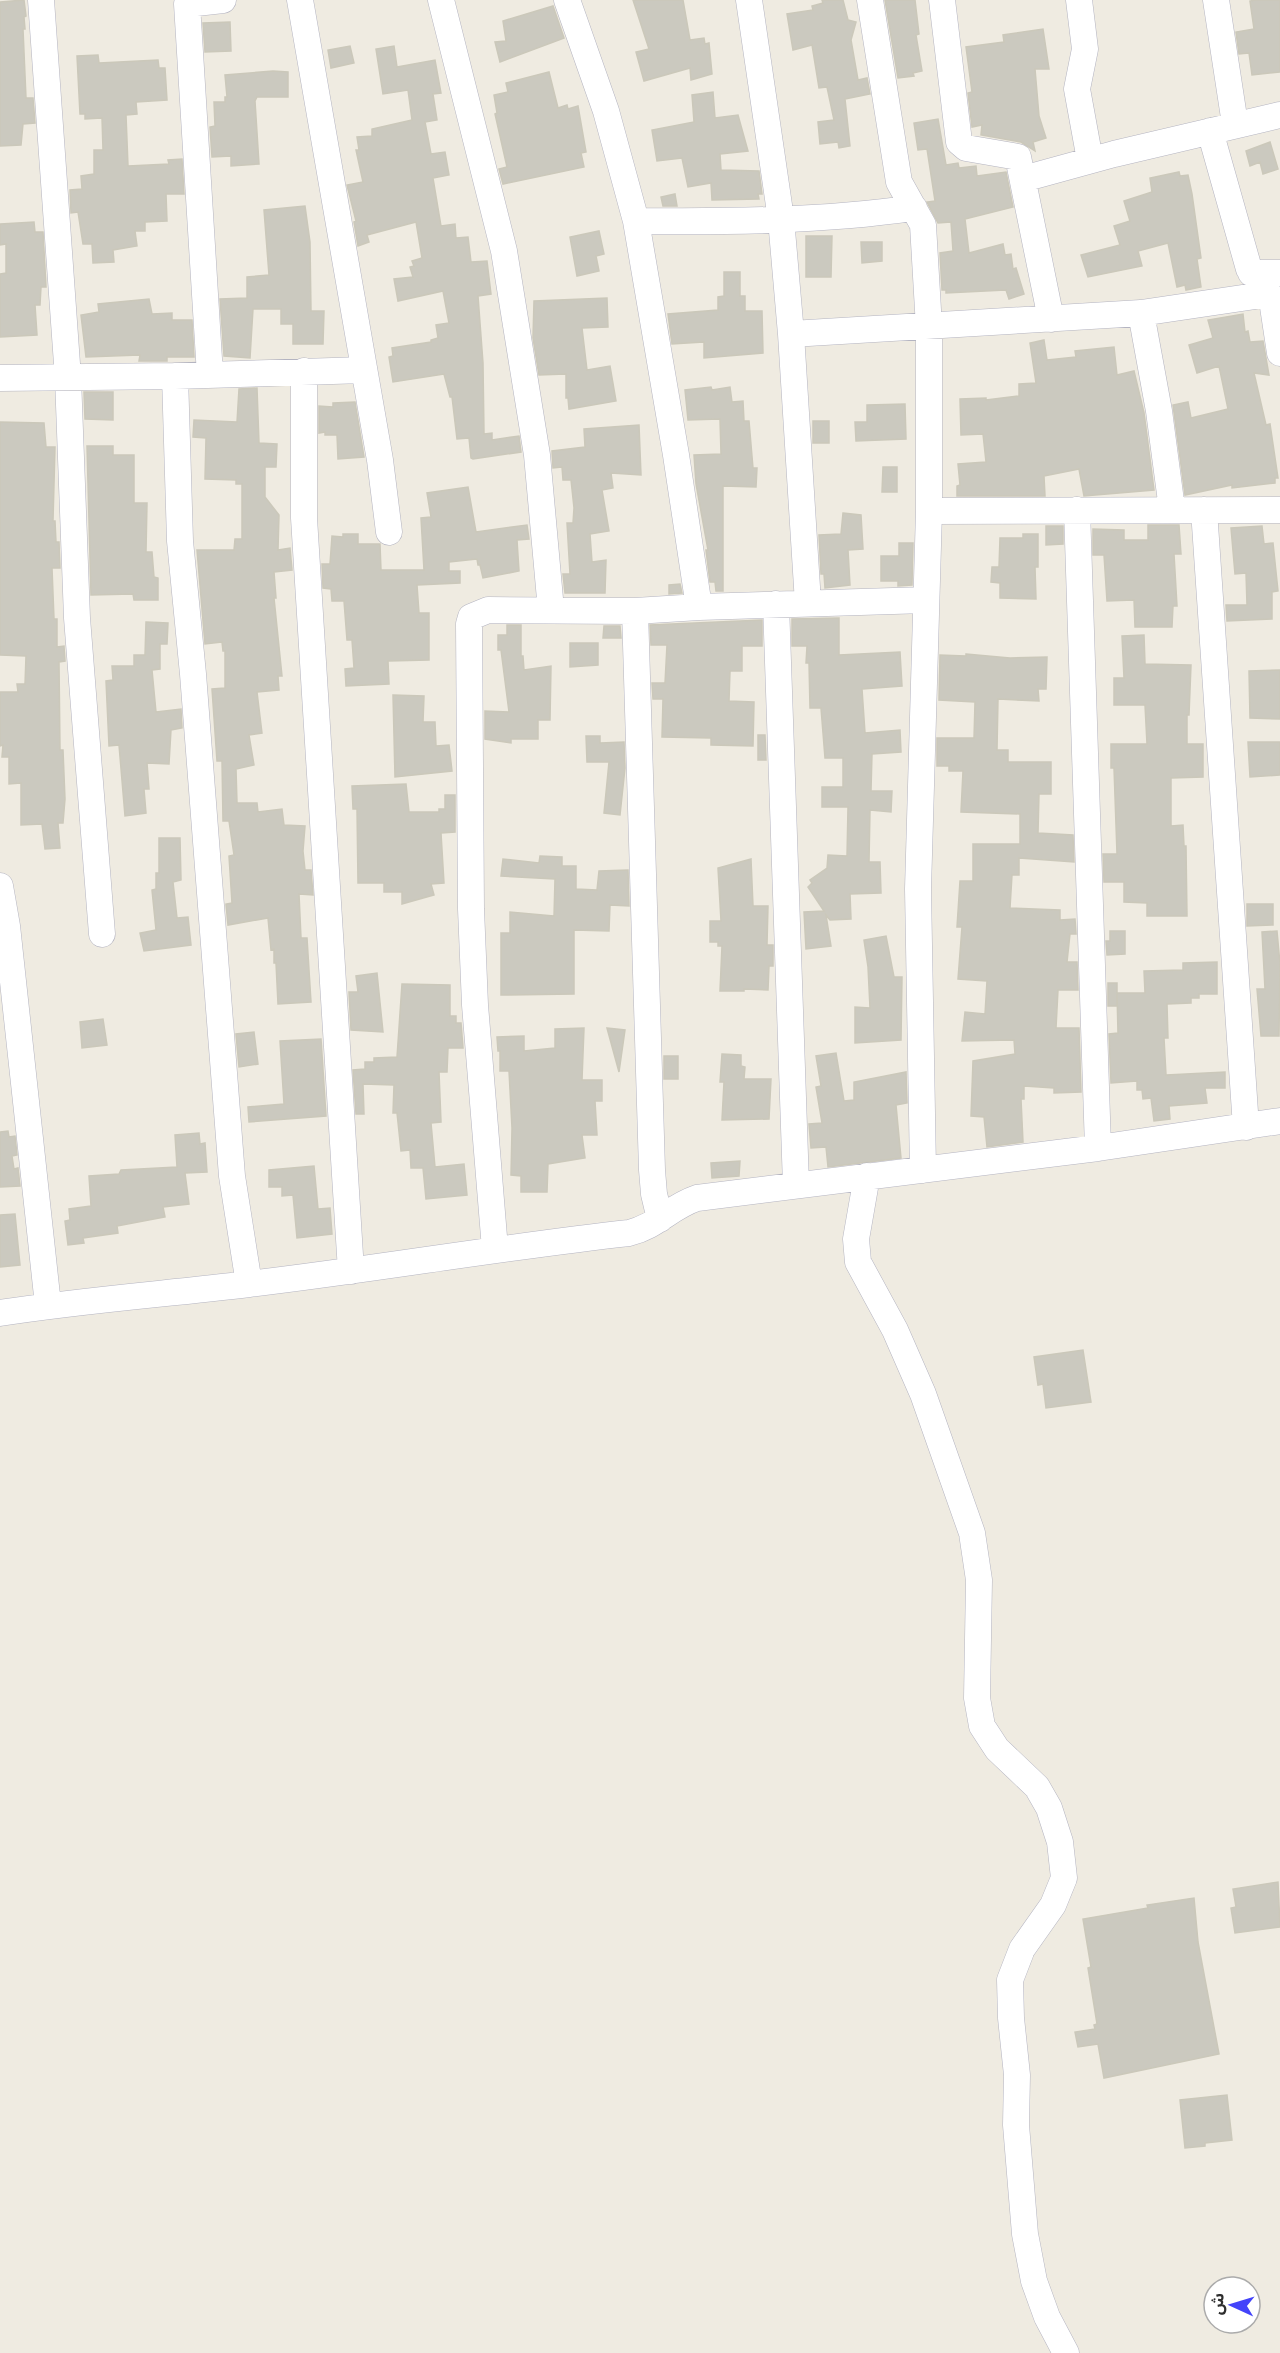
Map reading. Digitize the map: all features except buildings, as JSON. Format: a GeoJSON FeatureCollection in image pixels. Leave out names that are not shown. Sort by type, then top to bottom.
{"type":"FeatureCollection","features":[{"type":"Feature","properties":{"kind":"street"},"geometry":{"type":"LineString","coordinates":[[41,0],[68,378],[77,618],[102,934]]}},
{"type":"Feature","properties":{"kind":"street"},"geometry":{"type":"LineString","coordinates":[[210,375],[187,4],[223,0]]}},
{"type":"Feature","properties":{"kind":"street"},"geometry":{"type":"LineString","coordinates":[[300,0],[380,460],[389,532]]}},
{"type":"Feature","properties":{"kind":"street"},"geometry":{"type":"LineString","coordinates":[[441,0],[504,251],[537,455],[551,610]]}},
{"type":"Feature","properties":{"kind":"street"},"geometry":{"type":"LineString","coordinates":[[567,0],[606,111],[636,221],[699,607]]}},
{"type":"Feature","properties":{"kind":"street"},"geometry":{"type":"LineString","coordinates":[[750,0],[780,219],[791,334],[808,603]]}},
{"type":"Feature","properties":{"kind":"street"},"geometry":{"type":"LineString","coordinates":[[870,0],[899,182],[920,217],[924,237],[929,327],[929,511],[918,889],[923,1170]]}},
{"type":"Feature","properties":{"kind":"street"},"geometry":{"type":"LineString","coordinates":[[942,0],[959,142],[966,148],[1018,157],[1051,319]]}},
{"type":"Feature","properties":{"kind":"street"},"geometry":{"type":"LineString","coordinates":[[1079,0],[1085,49],[1077,89],[1090,160]]}},
{"type":"Feature","properties":{"kind":"street"},"geometry":{"type":"LineString","coordinates":[[1216,0],[1235,124]]}},
{"type":"Feature","properties":{"kind":"street"},"geometry":{"type":"LineString","coordinates":[[1023,179],[1090,160],[1280,115]]}},
{"type":"Feature","properties":{"kind":"street"},"geometry":{"type":"LineString","coordinates":[[1210,131],[1251,273],[1274,284]]}},
{"type":"Feature","properties":{"kind":"street"},"geometry":{"type":"LineString","coordinates":[[636,221],[705,222],[780,219],[914,208]]}},
{"type":"Feature","properties":{"kind":"street"},"geometry":{"type":"LineString","coordinates":[[791,334],[1141,313],[1274,284]]}},
{"type":"Feature","properties":{"kind":"street"},"geometry":{"type":"LineString","coordinates":[[1274,284],[1272,300],[1280,353]]}},
{"type":"Feature","properties":{"kind":"street"},"geometry":{"type":"LineString","coordinates":[[1141,313],[1159,411],[1172,509]]}},
{"type":"Feature","properties":{"kind":"street"},"geometry":{"type":"LineString","coordinates":[[0,378],[175,376],[364,370]]}},
{"type":"Feature","properties":{"kind":"street"},"geometry":{"type":"LineString","coordinates":[[304,372],[304,518],[351,1270]]}},
{"type":"Feature","properties":{"kind":"street"},"geometry":{"type":"LineString","coordinates":[[175,376],[180,541],[193,674],[232,1176],[249,1284]]}},
{"type":"Feature","properties":{"kind":"street"},"geometry":{"type":"LineString","coordinates":[[1077,510],[1098,1148]]}},
{"type":"Feature","properties":{"kind":"street"},"geometry":{"type":"LineString","coordinates":[[1204,510],[1246,1127]]}},
{"type":"Feature","properties":{"kind":"street"},"geometry":{"type":"LineString","coordinates":[[929,511],[1280,510]]}},
{"type":"Feature","properties":{"kind":"street"},"geometry":{"type":"LineString","coordinates":[[495,1249],[475,1005],[471,909],[469,624],[471,617],[488,610],[635,611],[926,600]]}},
{"type":"Feature","properties":{"kind":"street"},"geometry":{"type":"LineString","coordinates":[[776,604],[796,1185]]}},
{"type":"Feature","properties":{"kind":"street"},"geometry":{"type":"LineString","coordinates":[[635,611],[652,1170],[654,1194],[660,1219]]}},
{"type":"Feature","properties":{"kind":"street"},"geometry":{"type":"LineString","coordinates":[[0,886],[7,926],[48,1305]]}},
{"type":"Feature","properties":{"kind":"street"},"geometry":{"type":"LineString","coordinates":[[0,1313],[48,1305],[249,1284],[495,1249],[628,1233],[646,1229],[685,1202],[697,1198],[1098,1148],[1280,1121]]}},
{"type":"Feature","properties":{"kind":"street"},"geometry":{"type":"LineString","coordinates":[[867,1176],[856,1239],[858,1262],[895,1330],[923,1394],[972,1533],[979,1580],[977,1698],[982,1726],[997,1749],[1037,1787],[1050,1808],[1060,1842],[1064,1878],[1053,1905],[1022,1949],[1010,1980],[1017,2075],[1016,2124],[1025,2234],[1034,2281],[1047,2317],[1066,2353]]}}]}
